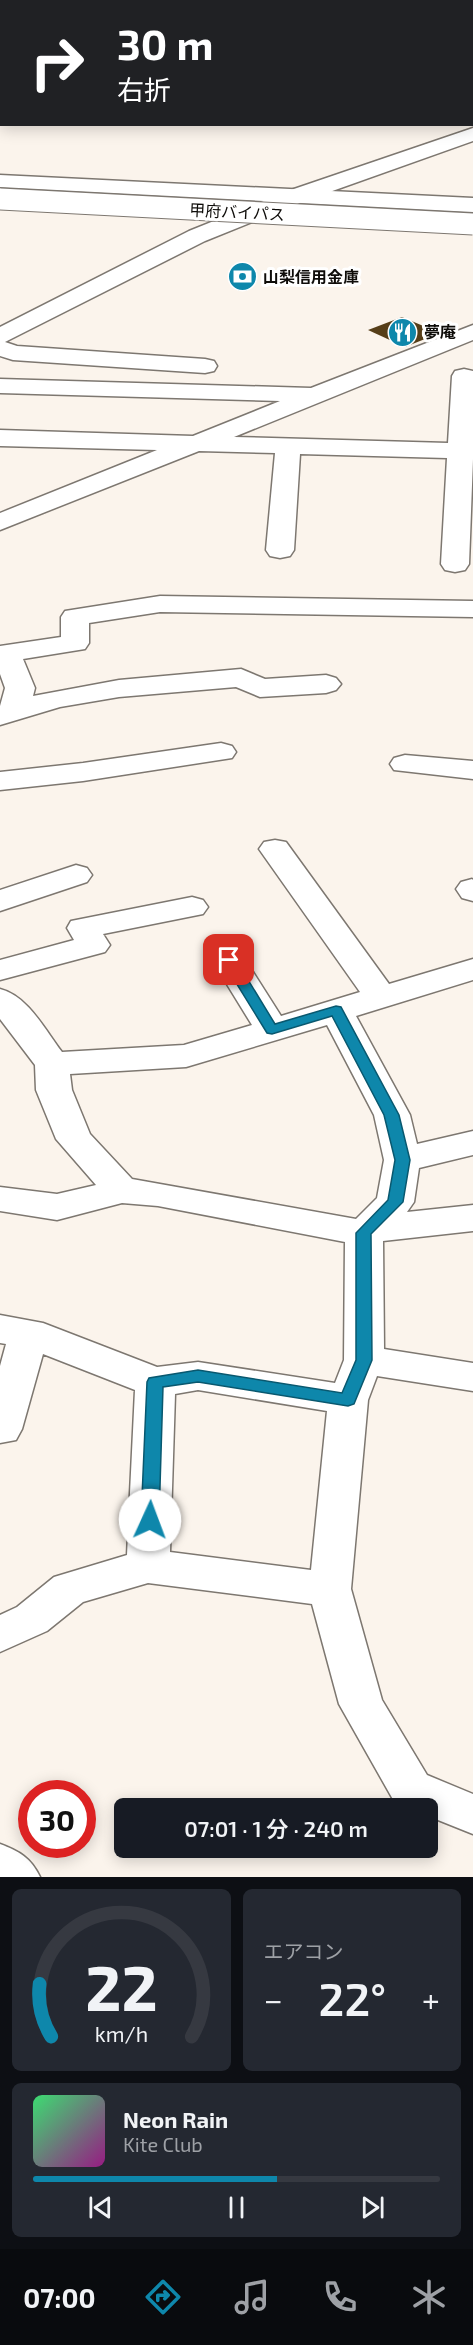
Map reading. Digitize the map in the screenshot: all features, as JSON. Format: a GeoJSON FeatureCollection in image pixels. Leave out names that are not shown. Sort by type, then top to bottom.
{"type":"FeatureCollection","features":[{"type":"Feature","properties":{"kind":"main road"},"geometry":{"type":"LineString","coordinates":[[0,336],[197,236],[299,195],[473,134]]}},
{"type":"Feature","properties":{"kind":"main road"},"geometry":{"type":"LineString","coordinates":[[0,180],[473,205]]}},
{"type":"Feature","properties":{"kind":"main road","name":"甲府バイパス"},"geometry":{"type":"LineString","coordinates":[[0,188],[473,214]]}},
{"type":"Feature","properties":{"kind":"main road","name":"甲府バイパス"},"geometry":{"type":"LineString","coordinates":[[0,199],[473,224]]}},
{"type":"Feature","properties":{"kind":"main road"},"geometry":{"type":"LineString","coordinates":[[0,205],[473,232]]}},
{"type":"Feature","properties":{"kind":"main road"},"geometry":{"type":"LineString","coordinates":[[0,522],[473,332]]}},
{"type":"Feature","properties":{"kind":"main road"},"geometry":{"type":"LineString","coordinates":[[0,348],[13,353],[205,366]]}},
{"type":"Feature","properties":{"kind":"main road"},"geometry":{"type":"LineString","coordinates":[[455,564],[466,451],[464,376]]}},
{"type":"Feature","properties":{"kind":"main road"},"geometry":{"type":"LineString","coordinates":[[0,386],[319,394]]}},
{"type":"Feature","properties":{"kind":"main road"},"geometry":{"type":"LineString","coordinates":[[0,438],[466,451]]}},
{"type":"Feature","properties":{"kind":"main road"},"geometry":{"type":"LineString","coordinates":[[280,550],[288,446]]}},
{"type":"Feature","properties":{"kind":"main road"},"geometry":{"type":"LineString","coordinates":[[7,713],[20,688],[6,653],[75,643],[75,617],[160,604],[473,609]]}},
{"type":"Feature","properties":{"kind":"main road"},"geometry":{"type":"LineString","coordinates":[[7,713],[26,705],[87,694],[242,678],[260,688],[326,684]]}},
{"type":"Feature","properties":{"kind":"main road"},"geometry":{"type":"LineString","coordinates":[[0,781],[60,777],[221,752]]}},
{"type":"Feature","properties":{"kind":"main road"},"geometry":{"type":"LineString","coordinates":[[405,764],[473,770]]}},
{"type":"Feature","properties":{"kind":"main road"},"geometry":{"type":"LineString","coordinates":[[275,849],[381,997]]}},
{"type":"Feature","properties":{"kind":"main road"},"geometry":{"type":"LineString","coordinates":[[0,901],[76,875]]}},
{"type":"Feature","properties":{"kind":"main road"},"geometry":{"type":"LineString","coordinates":[[0,970],[93,945],[83,928],[192,907]]}},
{"type":"Feature","properties":{"kind":"main road"},"geometry":{"type":"LineString","coordinates":[[229,960],[272,1030]]}},
{"type":"Feature","properties":{"kind":"main road"},"geometry":{"type":"LineString","coordinates":[[52,1064],[186,1056],[473,969]]}},
{"type":"Feature","properties":{"kind":"main road"},"geometry":{"type":"LineString","coordinates":[[0,999],[20,1020],[52,1064],[54,1090],[74,1139],[121,1190]]}},
{"type":"Feature","properties":{"kind":"main road"},"geometry":{"type":"LineString","coordinates":[[336,1011],[392,1115],[402,1160],[395,1202],[364,1233],[364,1360],[348,1400],[330,1589],[361,1704],[411,1789],[473,1814]]}},
{"type":"Feature","properties":{"kind":"main road"},"geometry":{"type":"LineString","coordinates":[[402,1160],[473,1143]]}},
{"type":"Feature","properties":{"kind":"main road"},"geometry":{"type":"LineString","coordinates":[[0,1199],[57,1207],[80,1203],[121,1190],[158,1194],[364,1233],[388,1226],[412,1226],[473,1218]]}},
{"type":"Feature","properties":{"kind":"main road"},"geometry":{"type":"LineString","coordinates":[[2,1429],[14,1331],[155,1382],[198,1376],[348,1400]]}},
{"type":"Feature","properties":{"kind":"main road"},"geometry":{"type":"LineString","coordinates":[[364,1360],[473,1377]]}},
{"type":"Feature","properties":{"kind":"main road"},"geometry":{"type":"LineString","coordinates":[[148,1566],[155,1382]]}},
{"type":"Feature","properties":{"kind":"main road"},"geometry":{"type":"LineString","coordinates":[[0,1635],[32,1619],[69,1589],[148,1566],[330,1589]]}},
{"type":"Feature","properties":{"kind":"main road"},"geometry":{"type":"LineString","coordinates":[[0,1864],[16,1877]]}},
{"type":"Feature","properties":{"kind":"building"},"geometry":{"type":"Polygon","coordinates":[[[402,317],[440,333],[405,347],[368,330],[402,317]]]}},
{"type":"Feature","properties":{"kind":"place","name":"山梨信用金庫"},"geometry":{"type":"Point","coordinates":[242,277]}},
{"type":"Feature","properties":{"kind":"place","name":"夢庵"},"geometry":{"type":"Point","coordinates":[403,332]}},
{"type":"Feature","properties":{"kind":"route"},"geometry":{"type":"LineString","coordinates":[[150,1520],[155,1382],[198,1376],[348,1400],[364,1360],[364,1233],[395,1202],[402,1160],[392,1115],[336,1011],[272,1030],[229,960]]}}]}
